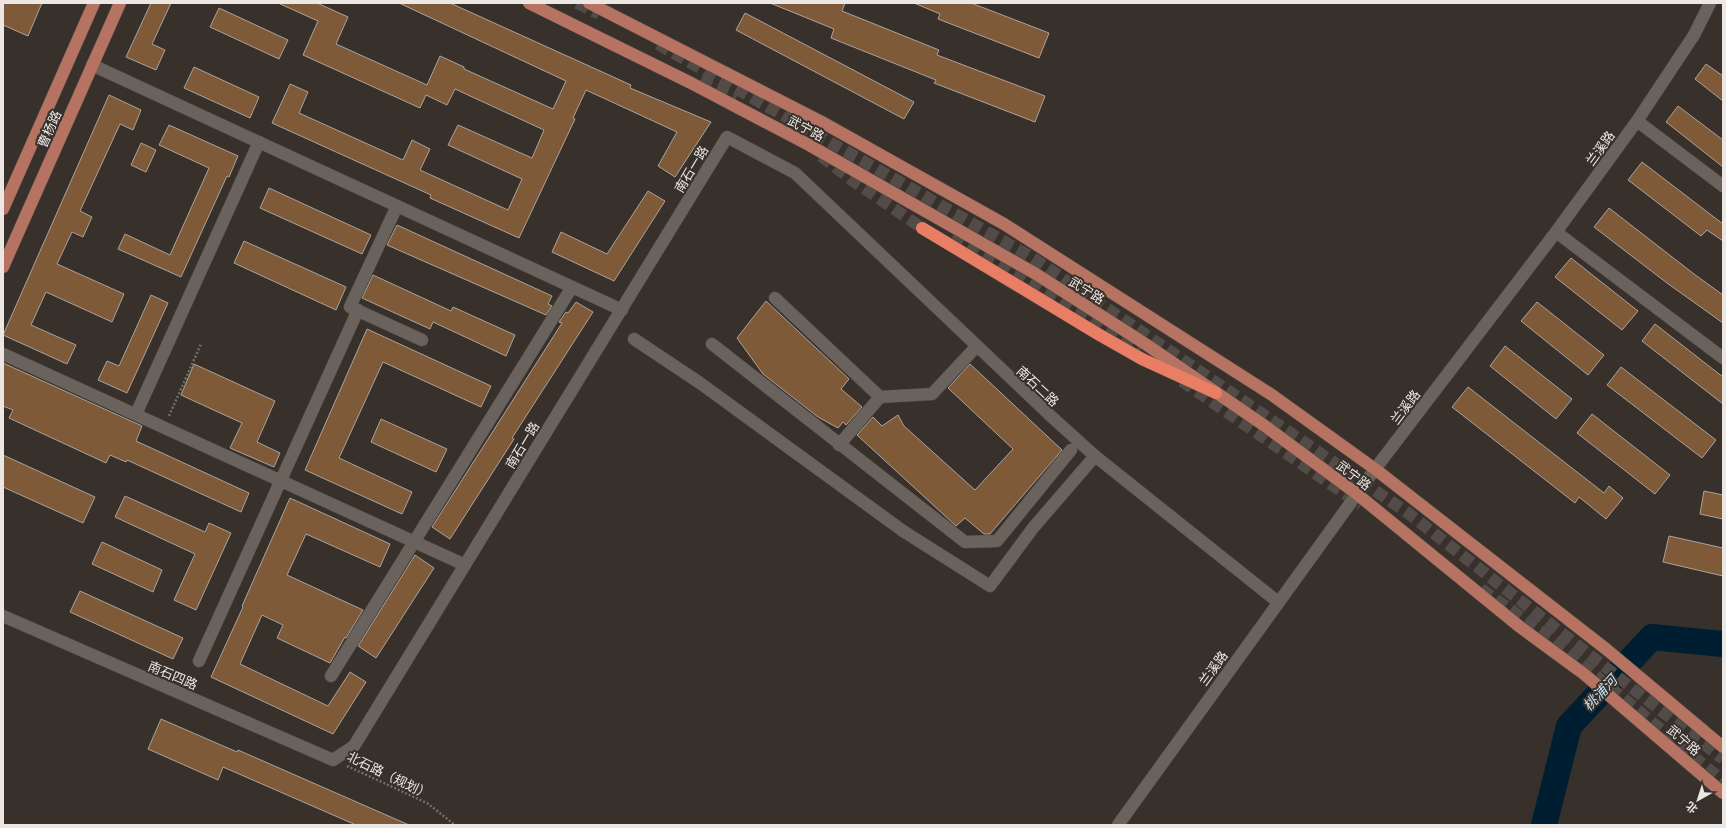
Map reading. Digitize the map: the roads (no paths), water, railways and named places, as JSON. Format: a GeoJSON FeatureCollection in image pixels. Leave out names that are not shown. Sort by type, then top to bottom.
{"type":"FeatureCollection","features":[{"type":"Feature","properties":{"kind":"highway"},"geometry":{"type":"LineString","coordinates":[[922,228],[1104,338],[1142,359],[1216,393]]}},
{"type":"Feature","properties":{"kind":"main road","name":"曹杨路"},"geometry":{"type":"LineString","coordinates":[[3,209],[94,3]]}},
{"type":"Feature","properties":{"kind":"main road","name":"曹杨路"},"geometry":{"type":"LineString","coordinates":[[3,267],[120,3]]}},
{"type":"Feature","properties":{"kind":"main road","name":"武宁路"},"geometry":{"type":"LineString","coordinates":[[529,3],[691,83],[864,176],[1036,274],[1147,345],[1265,426],[1357,494],[1520,627],[1584,674],[1627,709],[1723,793]]}},
{"type":"Feature","properties":{"kind":"main road","name":"武宁路"},"geometry":{"type":"LineString","coordinates":[[589,3],[820,122],[1004,224],[1272,395],[1375,469],[1606,648],[1723,747]]}},
{"type":"Feature","properties":{"kind":"street","name":"兰溪路"},"geometry":{"type":"LineString","coordinates":[[1118,825],[1375,469],[1556,232],[1637,121],[1694,35],[1710,3]]}},
{"type":"Feature","properties":{"kind":"street"},"geometry":{"type":"LineString","coordinates":[[92,66],[622,310]]}},
{"type":"Feature","properties":{"kind":"street"},"geometry":{"type":"LineString","coordinates":[[1637,121],[1723,186]]}},
{"type":"Feature","properties":{"kind":"street","name":"南石二路"},"geometry":{"type":"LineString","coordinates":[[727,137],[795,173],[976,346],[1095,456],[1278,602]]}},
{"type":"Feature","properties":{"kind":"street","name":"南石一路"},"geometry":{"type":"LineString","coordinates":[[333,760],[354,746],[727,137]]}},
{"type":"Feature","properties":{"kind":"street"},"geometry":{"type":"LineString","coordinates":[[136,414],[259,142]]}},
{"type":"Feature","properties":{"kind":"street"},"geometry":{"type":"LineString","coordinates":[[398,206],[350,307],[422,340]]}},
{"type":"Feature","properties":{"kind":"street"},"geometry":{"type":"LineString","coordinates":[[1556,232],[1723,358]]}},
{"type":"Feature","properties":{"kind":"street"},"geometry":{"type":"LineString","coordinates":[[331,676],[572,287]]}},
{"type":"Feature","properties":{"kind":"street"},"geometry":{"type":"LineString","coordinates":[[775,298],[880,397]]}},
{"type":"Feature","properties":{"kind":"street"},"geometry":{"type":"LineString","coordinates":[[199,661],[358,310]]}},
{"type":"Feature","properties":{"kind":"street"},"geometry":{"type":"LineString","coordinates":[[634,339],[700,383],[903,531],[990,586],[1033,528],[1095,456]]}},
{"type":"Feature","properties":{"kind":"street"},"geometry":{"type":"LineString","coordinates":[[712,344],[839,445],[965,542],[997,541],[1071,450]]}},
{"type":"Feature","properties":{"kind":"street"},"geometry":{"type":"LineString","coordinates":[[839,445],[880,397],[932,394],[976,346]]}},
{"type":"Feature","properties":{"kind":"street"},"geometry":{"type":"LineString","coordinates":[[3,354],[465,565]]}},
{"type":"Feature","properties":{"kind":"street","name":"南石四路"},"geometry":{"type":"LineString","coordinates":[[3,616],[333,760]]}},
{"type":"Feature","properties":{"kind":"waterway","name":"桃浦河"},"geometry":{"type":"LineString","coordinates":[[1544,825],[1569,726],[1652,637],[1723,644]]}},
{"type":"Feature","properties":{"kind":"tunnel"},"geometry":{"type":"LineString","coordinates":[[577,3],[599,14]]}},
{"type":"Feature","properties":{"kind":"tunnel"},"geometry":{"type":"LineString","coordinates":[[658,44],[1033,258],[1408,513],[1723,759]]}},
{"type":"Feature","properties":{"kind":"tunnel"},"geometry":{"type":"LineString","coordinates":[[700,81],[735,100]]}},
{"type":"Feature","properties":{"kind":"tunnel"},"geometry":{"type":"LineString","coordinates":[[821,156],[852,180],[922,228]]}},
{"type":"Feature","properties":{"kind":"tunnel"},"geometry":{"type":"LineString","coordinates":[[954,234],[1057,296],[1139,352]]}},
{"type":"Feature","properties":{"kind":"tunnel"},"geometry":{"type":"LineString","coordinates":[[1182,381],[1361,505]]}},
{"type":"Feature","properties":{"kind":"tunnel"},"geometry":{"type":"LineString","coordinates":[[1481,589],[1552,639],[1723,781]]}}]}
